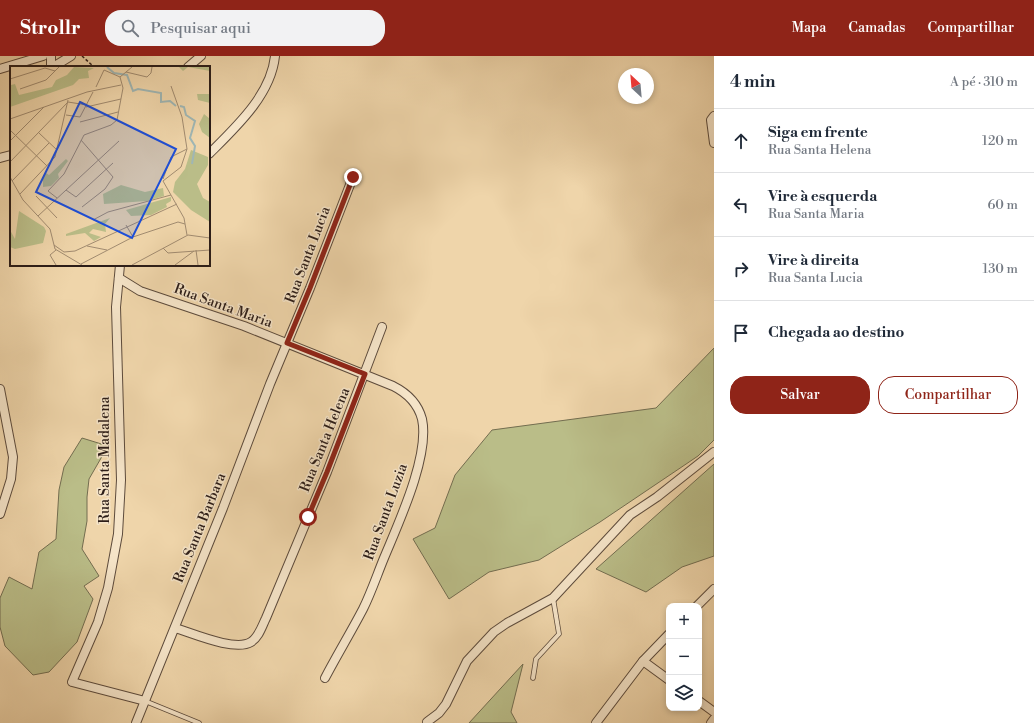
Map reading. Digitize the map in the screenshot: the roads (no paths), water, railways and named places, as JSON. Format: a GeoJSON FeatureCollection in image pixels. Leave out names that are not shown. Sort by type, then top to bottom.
{"type":"FeatureCollection","features":[{"type":"Feature","properties":{"kind":"street"},"geometry":{"type":"LineString","coordinates":[[0,69],[43,56]]}},
{"type":"Feature","properties":{"kind":"street"},"geometry":{"type":"LineString","coordinates":[[51,56],[52,66]]}},
{"type":"Feature","properties":{"kind":"street"},"geometry":{"type":"LineString","coordinates":[[54,66],[71,56]]}},
{"type":"Feature","properties":{"kind":"street"},"geometry":{"type":"LineString","coordinates":[[189,66],[201,56]]}},
{"type":"Feature","properties":{"kind":"street"},"geometry":{"type":"LineString","coordinates":[[210,153],[256,102],[270,77],[275,56]]}},
{"type":"Feature","properties":{"kind":"street"},"geometry":{"type":"LineString","coordinates":[[714,116],[711,120],[714,143]]}},
{"type":"Feature","properties":{"kind":"street"},"geometry":{"type":"LineString","coordinates":[[0,158],[10,155]]}},
{"type":"Feature","properties":{"kind":"street","name":"Rua Santa Lucia"},"geometry":{"type":"LineString","coordinates":[[287,343],[353,177]]}},
{"type":"Feature","properties":{"kind":"street","name":"Rua Santa Madalena"},"geometry":{"type":"LineString","coordinates":[[120,266],[116,307],[121,480],[118,534],[98,622],[72,682],[145,702]]}},
{"type":"Feature","properties":{"kind":"street","name":"Rua Santa Maria"},"geometry":{"type":"LineString","coordinates":[[119,278],[140,291],[287,343],[365,374]]}},
{"type":"Feature","properties":{"kind":"street","name":"Rua Santa Helena"},"geometry":{"type":"LineString","coordinates":[[175,628],[233,645],[246,644],[256,637],[266,618],[327,472],[382,327]]}},
{"type":"Feature","properties":{"kind":"street","name":"Rua Santa Barbara"},"geometry":{"type":"LineString","coordinates":[[136,723],[287,343]]}},
{"type":"Feature","properties":{"kind":"street","name":"Rua Santa Luzia"},"geometry":{"type":"LineString","coordinates":[[324,678],[366,601],[406,504],[420,458],[422,420],[411,399],[401,390],[365,374]]}},
{"type":"Feature","properties":{"kind":"street"},"geometry":{"type":"LineString","coordinates":[[0,389],[2,411],[13,457],[13,470],[0,514]]}},
{"type":"Feature","properties":{"kind":"street"},"geometry":{"type":"LineString","coordinates":[[426,722],[439,713],[446,704],[467,661],[494,632],[507,623],[553,598],[630,515],[657,497],[714,452]]}},
{"type":"Feature","properties":{"kind":"street"},"geometry":{"type":"LineString","coordinates":[[700,603],[714,589]]}},
{"type":"Feature","properties":{"kind":"street"},"geometry":{"type":"LineString","coordinates":[[596,723],[643,661],[666,637]]}},
{"type":"Feature","properties":{"kind":"street"},"geometry":{"type":"LineString","coordinates":[[643,661],[666,678]]}},
{"type":"Feature","properties":{"kind":"street"},"geometry":{"type":"LineString","coordinates":[[702,703],[714,712]]}},
{"type":"Feature","properties":{"kind":"street"},"geometry":{"type":"LineString","coordinates":[[711,723],[714,719]]}},
{"type":"Feature","properties":{"kind":"lane"},"geometry":{"type":"LineString","coordinates":[[533,678],[536,659],[559,634],[553,598]]}},
{"type":"Feature","properties":{"kind":"lane"},"geometry":{"type":"LineString","coordinates":[[145,702],[199,723]]}}]}
